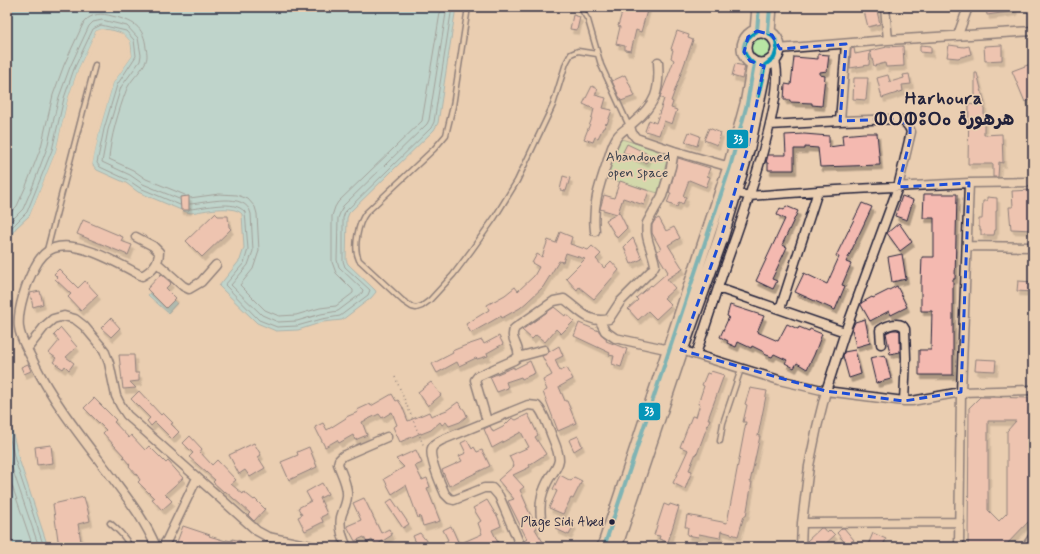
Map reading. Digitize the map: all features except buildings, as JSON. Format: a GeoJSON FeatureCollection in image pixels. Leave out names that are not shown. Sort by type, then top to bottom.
{"type":"FeatureCollection","features":[{"type":"Feature","properties":{"kind":"main road"},"geometry":{"type":"LineString","coordinates":[[759,7],[762,32]]}},
{"type":"Feature","properties":{"kind":"main road"},"geometry":{"type":"LineString","coordinates":[[762,32],[770,7]]}},
{"type":"Feature","properties":{"kind":"main road"},"geometry":{"type":"LineString","coordinates":[[613,547],[676,350],[747,104],[768,59],[776,39],[762,32],[748,37],[744,46],[746,57],[768,59]]}},
{"type":"Feature","properties":{"kind":"main road"},"geometry":{"type":"LineString","coordinates":[[676,350],[721,238],[748,147],[768,59]]}},
{"type":"Feature","properties":{"kind":"street"},"geometry":{"type":"LineString","coordinates":[[885,7],[888,40]]}},
{"type":"Feature","properties":{"kind":"street"},"geometry":{"type":"LineString","coordinates":[[958,35],[968,7]]}},
{"type":"Feature","properties":{"kind":"street"},"geometry":{"type":"LineString","coordinates":[[696,354],[749,196],[770,124],[777,82],[777,71],[768,59],[846,44],[958,35],[1033,31]]}},
{"type":"Feature","properties":{"kind":"street"},"geometry":{"type":"LineString","coordinates":[[840,120],[846,44]]}},
{"type":"Feature","properties":{"kind":"street"},"geometry":{"type":"LineString","coordinates":[[594,231],[594,207],[613,145],[617,136],[644,114],[653,102],[657,90],[659,74],[658,62]]}},
{"type":"Feature","properties":{"kind":"street"},"geometry":{"type":"LineString","coordinates":[[770,124],[840,120],[898,119],[910,126],[911,132],[898,187],[845,332],[826,391],[809,466],[802,523],[801,547]]}},
{"type":"Feature","properties":{"kind":"street"},"geometry":{"type":"LineString","coordinates":[[630,126],[632,133],[636,138],[674,151],[730,167]]}},
{"type":"Feature","properties":{"kind":"street"},"geometry":{"type":"LineString","coordinates":[[518,357],[518,350],[512,336],[512,332],[515,328],[554,300],[564,299],[586,317],[600,321],[609,319],[620,302],[652,270],[655,265],[647,240],[646,227],[662,196],[674,151]]}},
{"type":"Feature","properties":{"kind":"street"},"geometry":{"type":"LineString","coordinates":[[734,192],[749,196],[969,183],[1033,182]]}},
{"type":"Feature","properties":{"kind":"street"},"geometry":{"type":"LineString","coordinates":[[959,547],[961,392],[969,183]]}},
{"type":"Feature","properties":{"kind":"street"},"geometry":{"type":"LineString","coordinates":[[780,309],[818,191]]}},
{"type":"Feature","properties":{"kind":"street"},"geometry":{"type":"LineString","coordinates":[[136,237],[159,252],[159,256],[153,268],[142,276],[101,256],[82,249],[63,246],[54,248],[46,253],[39,260],[34,269],[24,294],[18,318],[19,329],[27,349],[46,386],[139,513],[156,547]]}},
{"type":"Feature","properties":{"kind":"street"},"geometry":{"type":"LineString","coordinates":[[967,246],[1033,247]]}},
{"type":"Feature","properties":{"kind":"street"},"geometry":{"type":"LineString","coordinates":[[156,263],[183,286],[189,289],[201,282],[216,266]]}},
{"type":"Feature","properties":{"kind":"street"},"geometry":{"type":"LineString","coordinates":[[718,288],[845,332]]}},
{"type":"Feature","properties":{"kind":"street"},"geometry":{"type":"LineString","coordinates":[[27,349],[45,326],[53,319],[64,316],[75,319],[84,326],[104,350],[109,363],[116,396],[120,406],[127,415],[257,531],[268,537],[315,547]]}},
{"type":"Feature","properties":{"kind":"street"},"geometry":{"type":"LineString","coordinates":[[600,321],[605,331],[615,338],[696,354],[779,380],[826,391],[912,401],[961,392],[1033,390]]}},
{"type":"Feature","properties":{"kind":"street"},"geometry":{"type":"LineString","coordinates":[[881,344],[880,330],[882,328],[896,324],[902,324],[904,326],[906,358],[904,401]]}},
{"type":"Feature","properties":{"kind":"street"},"geometry":{"type":"LineString","coordinates":[[487,421],[475,380],[478,376],[518,357],[544,350]]}},
{"type":"Feature","properties":{"kind":"street"},"geometry":{"type":"LineString","coordinates":[[521,547],[499,496],[492,488],[484,488],[458,499],[450,499],[444,494],[433,460],[431,451],[432,448],[436,443],[442,440],[487,421],[531,405],[537,406],[541,411],[558,451],[559,461],[542,492],[540,507],[541,518]]}},
{"type":"Feature","properties":{"kind":"street"},"geometry":{"type":"LineString","coordinates":[[347,547],[342,538],[340,528],[347,502],[347,494],[338,460],[343,456],[387,437]]}},
{"type":"Feature","properties":{"kind":"street"},"geometry":{"type":"LineString","coordinates":[[162,547],[172,530],[197,478]]}},
{"type":"Feature","properties":{"kind":"street"},"geometry":{"type":"LineString","coordinates":[[802,523],[960,522]]}},
{"type":"Feature","properties":{"kind":"street"},"geometry":{"type":"LineString","coordinates":[[1028,546],[1033,538]]}},
{"type":"Feature","properties":{"kind":"lane"},"geometry":{"type":"LineString","coordinates":[[468,7],[453,106],[446,135],[366,212],[361,219],[359,226],[356,252],[359,260],[412,308],[422,306],[430,300],[453,275],[517,182],[553,105],[566,63],[571,54],[578,51],[597,54]]}},
{"type":"Feature","properties":{"kind":"lane"},"geometry":{"type":"LineString","coordinates":[[580,7],[588,20],[597,54],[614,95],[630,126]]}},
{"type":"Feature","properties":{"kind":"lane"},"geometry":{"type":"LineString","coordinates":[[46,253],[95,65]]}},
{"type":"Feature","properties":{"kind":"lane"},"geometry":{"type":"LineString","coordinates":[[720,441],[723,423],[741,368]]}},
{"type":"Feature","properties":{"kind":"lane"},"geometry":{"type":"LineString","coordinates":[[110,523],[119,530],[130,547]]}},
{"type":"Feature","properties":{"kind":"path"},"geometry":{"type":"LineString","coordinates":[[395,377],[423,444],[431,451]]}},
{"type":"Feature","properties":{"kind":"highlighted area"},"geometry":{"type":"Polygon","coordinates":[[[757,31],[772,35],[780,49],[846,44],[840,121],[898,119],[910,126],[910,140],[898,187],[969,183],[961,392],[904,401],[826,391],[681,350],[721,238],[748,147],[764,66],[750,61],[744,52],[748,37],[757,31]]]}},
{"type":"Feature","properties":{"kind":"green space"},"geometry":{"type":"Polygon","coordinates":[[[760,37],[768,41],[772,49],[768,57],[760,61],[752,57],[748,49],[752,41],[760,37]]]}},
{"type":"Feature","properties":{"kind":"green space","name":"Abandoned open space"},"geometry":{"type":"Polygon","coordinates":[[[618,138],[669,153],[658,193],[606,178],[618,138]]]}},
{"type":"Feature","properties":{"kind":"water"},"geometry":{"type":"Polygon","coordinates":[[[7,7],[456,7],[438,123],[434,130],[349,213],[347,218],[346,260],[348,264],[376,292],[371,298],[342,320],[323,322],[298,330],[276,331],[257,323],[219,286],[240,260],[244,248],[242,214],[232,209],[191,213],[186,212],[138,192],[126,183],[97,170],[92,164],[100,128],[113,83],[132,56],[130,42],[123,34],[105,29],[96,31],[78,70],[68,99],[56,151],[30,215],[16,228],[7,241],[7,7]]]}},
{"type":"Feature","properties":{"kind":"water"},"geometry":{"type":"Polygon","coordinates":[[[157,285],[177,303],[168,313],[148,295],[157,285]]]}},
{"type":"Feature","properties":{"kind":"water"},"geometry":{"type":"Polygon","coordinates":[[[7,410],[19,459],[48,547],[7,547],[7,410]]]}},
{"type":"Feature","properties":{"kind":"pier"},"geometry":{"type":"Polygon","coordinates":[[[102,29],[123,34],[130,41],[132,56],[113,83],[100,128],[92,166],[90,163],[111,82],[130,56],[128,42],[122,36],[102,31],[98,32],[80,71],[70,100],[58,152],[31,217],[30,215],[56,151],[68,99],[78,70],[96,31],[102,29]]]}},
{"type":"Feature","properties":{"kind":"transit line","name":"33"},"geometry":{"type":"LineString","coordinates":[[604,547],[730,167],[747,104],[754,64],[746,55],[744,47],[748,38],[757,31],[759,7]]}},
{"type":"Feature","properties":{"kind":"transit line","name":"33"},"geometry":{"type":"LineString","coordinates":[[758,96],[765,65],[774,58],[777,49],[776,40],[768,32],[770,7]]}},
{"type":"Feature","properties":{"kind":"place","name":"Plage Sidi Abed"},"geometry":{"type":"Point","coordinates":[612,522]}},
{"type":"Feature","properties":{"kind":"district","name":"Harhoura ⵀⵔⵀⵓⵔⴰ هرهورة"},"geometry":{"type":"Point","coordinates":[944,109]}}]}
